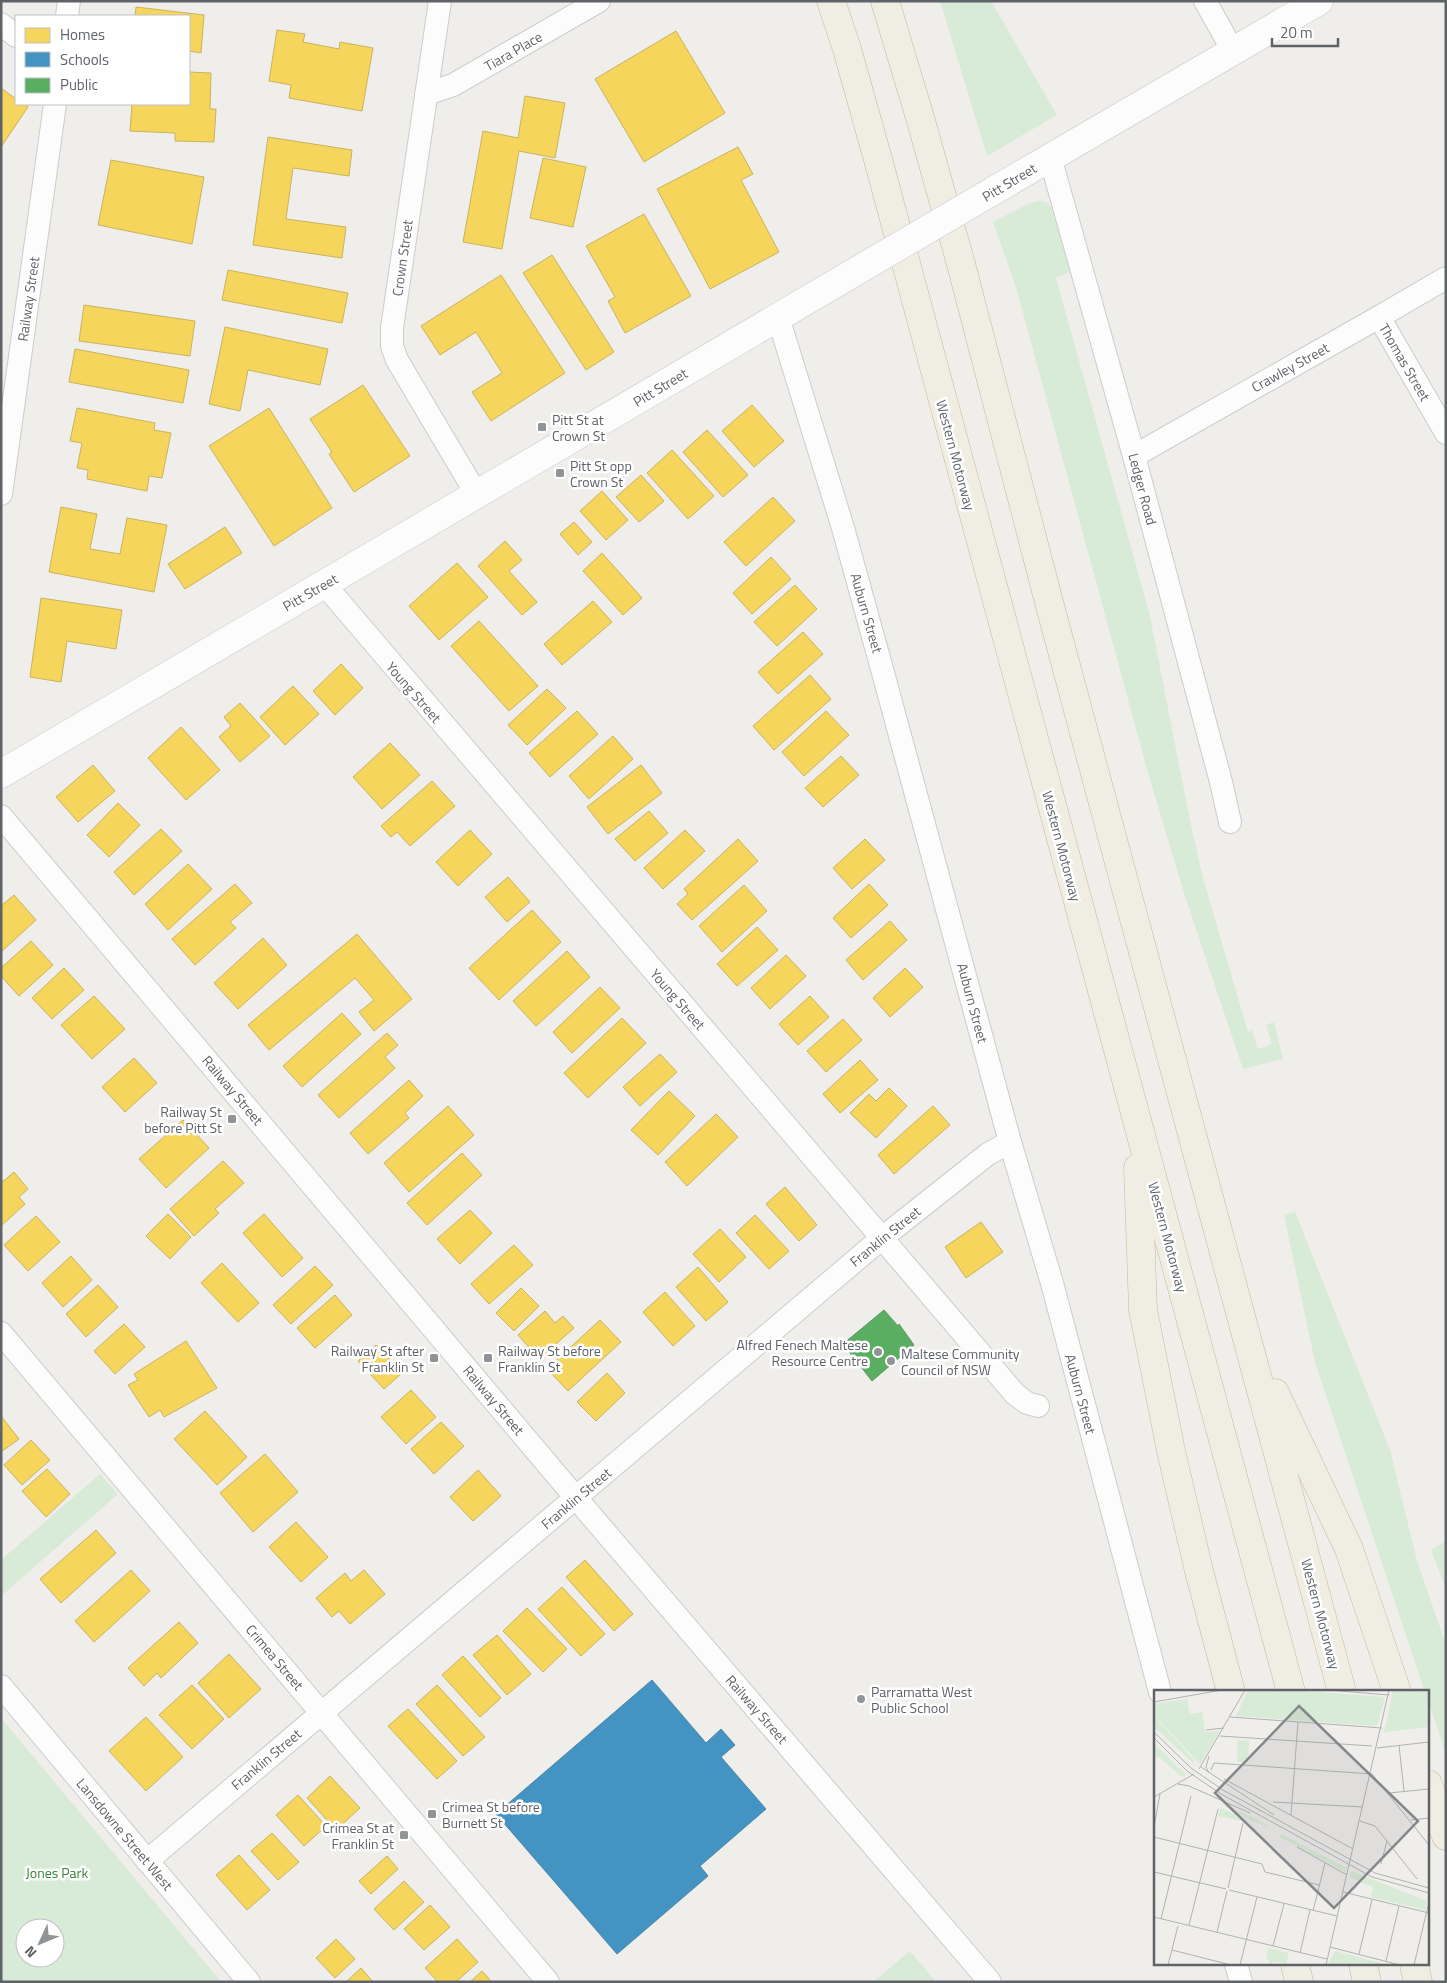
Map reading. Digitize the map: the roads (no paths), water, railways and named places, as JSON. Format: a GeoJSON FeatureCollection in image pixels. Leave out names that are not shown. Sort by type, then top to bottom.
{"type":"FeatureCollection","features":[{"type":"Feature","properties":{"kind":"highway","name":"Western Motorway"},"geometry":{"type":"LineString","coordinates":[[831,1],[847,49],[879,163],[1289,1690]]}},
{"type":"Feature","properties":{"kind":"highway","name":"Western Motorway"},"geometry":{"type":"LineString","coordinates":[[885,1],[921,121],[960,264],[1341,1690]]}},
{"type":"Feature","properties":{"kind":"highway"},"geometry":{"type":"LineString","coordinates":[[1136,1119],[1143,1310],[1173,1460],[1199,1571],[1230,1690]]}},
{"type":"Feature","properties":{"kind":"highway"},"geometry":{"type":"LineString","coordinates":[[1245,1328],[1349,1549],[1396,1690]]}},
{"type":"Feature","properties":{"kind":"highway"},"geometry":{"type":"LineString","coordinates":[[1430,1790],[1446,1836]]}},
{"type":"Feature","properties":{"kind":"highway"},"geometry":{"type":"LineString","coordinates":[[1295,1966],[1298,1982]]}},
{"type":"Feature","properties":{"kind":"highway"},"geometry":{"type":"LineString","coordinates":[[1363,1966],[1367,1982]]}},
{"type":"Feature","properties":{"kind":"highway"},"geometry":{"type":"LineString","coordinates":[[1414,1966],[1418,1982]]}},
{"type":"Feature","properties":{"kind":"main road","name":"Pitt Street"},"geometry":{"type":"LineString","coordinates":[[1,774],[1050,157],[1319,1]]}},
{"type":"Feature","properties":{"kind":"street"},"geometry":{"type":"LineString","coordinates":[[67,15],[69,1]]}},
{"type":"Feature","properties":{"kind":"street","name":"Crown Street"},"geometry":{"type":"LineString","coordinates":[[440,1],[392,328],[392,346],[397,360],[477,495]]}},
{"type":"Feature","properties":{"kind":"street","name":"Tiara Place"},"geometry":{"type":"LineString","coordinates":[[426,94],[453,86],[599,1]]}},
{"type":"Feature","properties":{"kind":"street"},"geometry":{"type":"LineString","coordinates":[[1205,1],[1233,51]]}},
{"type":"Feature","properties":{"kind":"street"},"geometry":{"type":"LineString","coordinates":[[1,24],[15,35]]}},
{"type":"Feature","properties":{"kind":"street","name":"Railway Street"},"geometry":{"type":"LineString","coordinates":[[2,488],[55,105]]}},
{"type":"Feature","properties":{"kind":"street","name":"Ledger Road"},"geometry":{"type":"LineString","coordinates":[[1050,157],[1134,456],[1219,772],[1230,822]]}},
{"type":"Feature","properties":{"kind":"street","name":"Crawley Street"},"geometry":{"type":"LineString","coordinates":[[1134,456],[1446,278]]}},
{"type":"Feature","properties":{"kind":"street","name":"Auburn Street"},"geometry":{"type":"LineString","coordinates":[[778,317],[864,603],[1010,1142],[1052,1283],[1159,1690]]}},
{"type":"Feature","properties":{"kind":"street","name":"Thomas Street"},"geometry":{"type":"LineString","coordinates":[[1379,317],[1446,433]]}},
{"type":"Feature","properties":{"kind":"street","name":"Young Street"},"geometry":{"type":"LineString","coordinates":[[324,584],[1014,1394],[1027,1403],[1038,1406]]}},
{"type":"Feature","properties":{"kind":"street","name":"Railway Street"},"geometry":{"type":"LineString","coordinates":[[1,816],[576,1498],[990,1982]]}},
{"type":"Feature","properties":{"kind":"street","name":"Franklin Street"},"geometry":{"type":"LineString","coordinates":[[147,1861],[882,1238],[988,1154],[1010,1142]]}},
{"type":"Feature","properties":{"kind":"street","name":"Crimea Street"},"geometry":{"type":"LineString","coordinates":[[1,1333],[548,1982]]}},
{"type":"Feature","properties":{"kind":"street","name":"Lansdowne Street West"},"geometry":{"type":"LineString","coordinates":[[1,1686],[249,1982]]}},
{"type":"Feature","properties":{"kind":"street"},"geometry":{"type":"LineString","coordinates":[[1237,1966],[1241,1982]]}},
{"type":"Feature","properties":{"kind":"place","name":"Pitt St at Crown St"},"geometry":{"type":"Point","coordinates":[542,427]}},
{"type":"Feature","properties":{"kind":"place","name":"Pitt St opp Crown St"},"geometry":{"type":"Point","coordinates":[560,473]}},
{"type":"Feature","properties":{"kind":"place","name":"Railway St before Pitt St"},"geometry":{"type":"Point","coordinates":[232,1119]}},
{"type":"Feature","properties":{"kind":"place","name":"Alfred Fenech Maltese Resource Centre"},"geometry":{"type":"Point","coordinates":[878,1352]}},
{"type":"Feature","properties":{"kind":"place","name":"Railway St after Franklin St"},"geometry":{"type":"Point","coordinates":[434,1358]}},
{"type":"Feature","properties":{"kind":"place","name":"Railway St before Franklin St"},"geometry":{"type":"Point","coordinates":[488,1358]}},
{"type":"Feature","properties":{"kind":"place","name":"Maltese Community Council of NSW"},"geometry":{"type":"Point","coordinates":[891,1361]}},
{"type":"Feature","properties":{"kind":"place","name":"Parramatta West Public School"},"geometry":{"type":"Point","coordinates":[861,1699]}},
{"type":"Feature","properties":{"kind":"place","name":"Crimea St before Burnett St"},"geometry":{"type":"Point","coordinates":[432,1814]}},
{"type":"Feature","properties":{"kind":"place","name":"Crimea St at Franklin St"},"geometry":{"type":"Point","coordinates":[404,1835]}},
{"type":"Feature","properties":{"kind":"park label","name":"Jones Park"},"geometry":{"type":"Point","coordinates":[57,1872]}}]}
